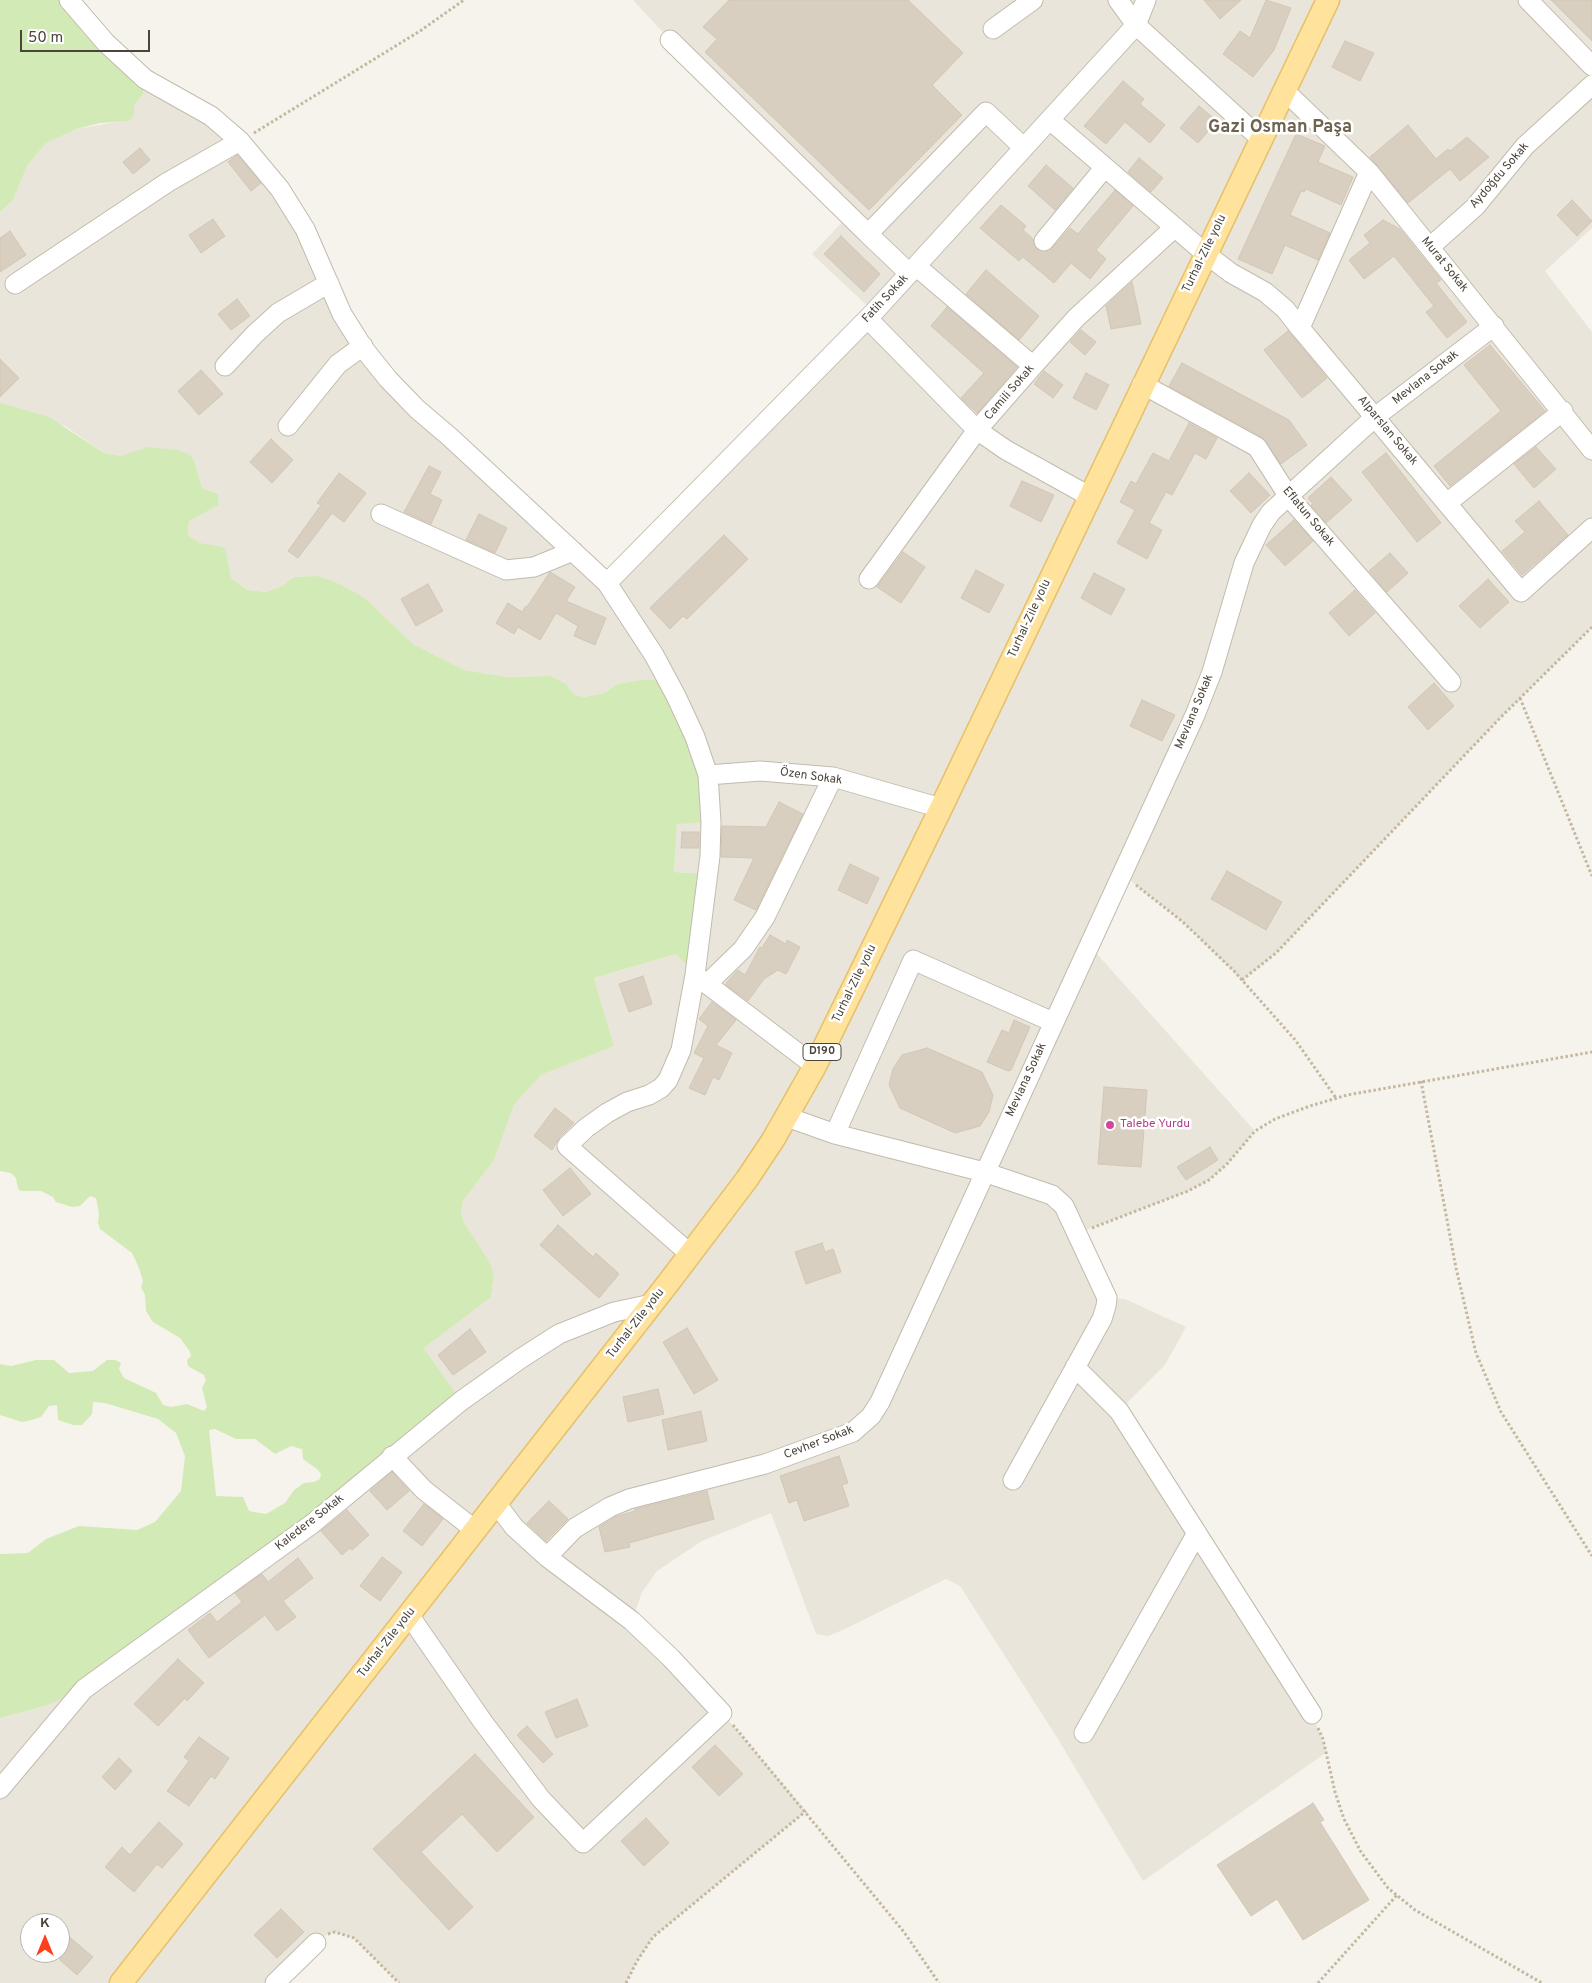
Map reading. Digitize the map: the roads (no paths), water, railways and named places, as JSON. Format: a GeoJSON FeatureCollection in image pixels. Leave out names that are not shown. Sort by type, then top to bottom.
{"type":"FeatureCollection","features":[{"type":"Feature","properties":{"kind":"main road","name":"Turhal-Zile yolu"},"geometry":{"type":"LineString","coordinates":[[123,1982],[652,1304],[747,1179],[786,1117],[815,1066],[941,808],[1142,384],[1328,0]]}},
{"type":"Feature","properties":{"kind":"street"},"geometry":{"type":"LineString","coordinates":[[69,0],[106,43],[145,79],[211,116],[240,141],[280,189],[304,229],[342,314],[362,346],[416,409],[451,438],[607,582],[654,655],[676,696],[696,737],[708,775],[711,822],[710,856],[701,979],[675,1068],[668,1080],[649,1095],[627,1102],[607,1113],[586,1128],[568,1146],[690,1254]]}},
{"type":"Feature","properties":{"kind":"street"},"geometry":{"type":"LineString","coordinates":[[992,29],[1033,0]]}},
{"type":"Feature","properties":{"kind":"street"},"geometry":{"type":"LineString","coordinates":[[1118,0],[1136,25],[1261,139]]}},
{"type":"Feature","properties":{"kind":"street","name":"Fatih Sokak"},"geometry":{"type":"LineString","coordinates":[[607,582],[868,319],[1136,25],[1146,0]]}},
{"type":"Feature","properties":{"kind":"street"},"geometry":{"type":"LineString","coordinates":[[1528,0],[1592,66]]}},
{"type":"Feature","properties":{"kind":"street"},"geometry":{"type":"LineString","coordinates":[[670,40],[868,234],[1033,366]]}},
{"type":"Feature","properties":{"kind":"street","name":"Aydoğdu Sokak"},"geometry":{"type":"LineString","coordinates":[[1430,247],[1474,207],[1525,146],[1592,85]]}},
{"type":"Feature","properties":{"kind":"street","name":"Murat Sokak"},"geometry":{"type":"LineString","coordinates":[[1284,91],[1369,172],[1563,411],[1592,450]]}},
{"type":"Feature","properties":{"kind":"street"},"geometry":{"type":"LineString","coordinates":[[868,234],[986,112],[1024,148]]}},
{"type":"Feature","properties":{"kind":"street","name":"Alparslan Sokak"},"geometry":{"type":"LineString","coordinates":[[1050,120],[1206,254],[1231,273],[1265,292],[1284,308],[1521,592],[1592,528]]}},
{"type":"Feature","properties":{"kind":"street"},"geometry":{"type":"LineString","coordinates":[[14,284],[168,182],[240,141]]}},
{"type":"Feature","properties":{"kind":"street"},"geometry":{"type":"LineString","coordinates":[[1044,241],[1105,167]]}},
{"type":"Feature","properties":{"kind":"street"},"geometry":{"type":"LineString","coordinates":[[1300,328],[1369,172]]}},
{"type":"Feature","properties":{"kind":"street","name":"Camili Sokak"},"geometry":{"type":"LineString","coordinates":[[869,578],[977,430],[1076,318],[1175,227]]}},
{"type":"Feature","properties":{"kind":"street"},"geometry":{"type":"LineString","coordinates":[[224,366],[254,334],[278,313],[329,284]]}},
{"type":"Feature","properties":{"kind":"street"},"geometry":{"type":"LineString","coordinates":[[868,319],[977,430],[1006,450],[1089,496]]}},
{"type":"Feature","properties":{"kind":"street","name":"Mevlana Sokak"},"geometry":{"type":"LineString","coordinates":[[984,1172],[1195,715],[1212,672],[1252,544],[1271,512],[1375,417],[1494,326]]}},
{"type":"Feature","properties":{"kind":"street"},"geometry":{"type":"LineString","coordinates":[[288,426],[338,364],[362,346]]}},
{"type":"Feature","properties":{"kind":"street","name":"Eflatun Sokak"},"geometry":{"type":"LineString","coordinates":[[1142,384],[1257,447],[1289,497],[1451,682]]}},
{"type":"Feature","properties":{"kind":"street"},"geometry":{"type":"LineString","coordinates":[[1447,503],[1563,411]]}},
{"type":"Feature","properties":{"kind":"street"},"geometry":{"type":"LineString","coordinates":[[382,514],[506,570],[534,567],[572,551]]}},
{"type":"Feature","properties":{"kind":"street","name":"Özen Sokak"},"geometry":{"type":"LineString","coordinates":[[708,775],[760,771],[833,777],[941,808]]}},
{"type":"Feature","properties":{"kind":"street"},"geometry":{"type":"LineString","coordinates":[[701,979],[743,949],[765,917],[833,777]]}},
{"type":"Feature","properties":{"kind":"street"},"geometry":{"type":"LineString","coordinates":[[835,1134],[913,960],[1053,1022]]}},
{"type":"Feature","properties":{"kind":"street"},"geometry":{"type":"LineString","coordinates":[[701,979],[815,1066]]}},
{"type":"Feature","properties":{"kind":"street"},"geometry":{"type":"LineString","coordinates":[[786,1117],[835,1134],[984,1172],[1052,1195],[1064,1206],[1107,1298],[1102,1319],[1014,1480]]}},
{"type":"Feature","properties":{"kind":"street","name":"Cevher Sokak"},"geometry":{"type":"LineString","coordinates":[[547,1557],[575,1528],[592,1516],[629,1498],[765,1464],[853,1432],[864,1424],[880,1402],[984,1172]]}},
{"type":"Feature","properties":{"kind":"street","name":"Kaledere Sokak"},"geometry":{"type":"LineString","coordinates":[[0,1789],[84,1689],[312,1524],[392,1456],[476,1390],[520,1358],[559,1334],[614,1312],[652,1304]]}},
{"type":"Feature","properties":{"kind":"street"},"geometry":{"type":"LineString","coordinates":[[1075,1367],[1119,1411],[1312,1714]]}},
{"type":"Feature","properties":{"kind":"street"},"geometry":{"type":"LineString","coordinates":[[392,1456],[424,1490],[475,1530]]}},
{"type":"Feature","properties":{"kind":"street"},"geometry":{"type":"LineString","coordinates":[[409,1615],[483,1722],[535,1791],[583,1843],[722,1713],[671,1658],[632,1621],[547,1557],[514,1526],[496,1503]]}},
{"type":"Feature","properties":{"kind":"street"},"geometry":{"type":"LineString","coordinates":[[1084,1732],[1197,1533]]}},
{"type":"Feature","properties":{"kind":"street"},"geometry":{"type":"LineString","coordinates":[[275,1983],[316,1943]]}},
{"type":"Feature","properties":{"kind":"place","name":"Talebe Yurdu"},"geometry":{"type":"Point","coordinates":[1110,1125]}},
{"type":"Feature","properties":{"kind":"district","name":"Gazi Osman Paşa"},"geometry":{"type":"Point","coordinates":[1280,128]}}]}
